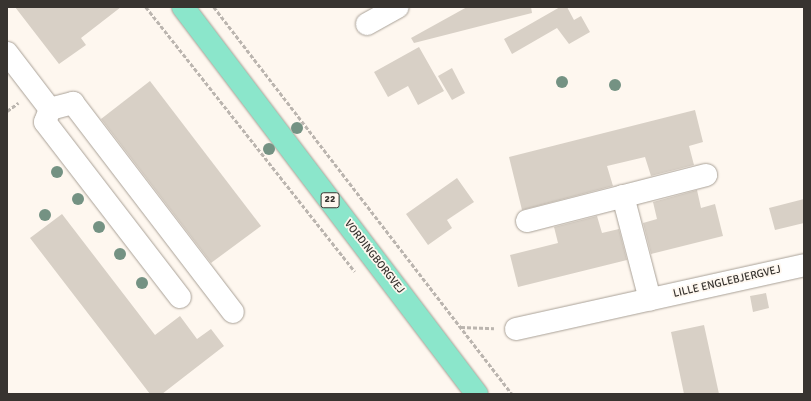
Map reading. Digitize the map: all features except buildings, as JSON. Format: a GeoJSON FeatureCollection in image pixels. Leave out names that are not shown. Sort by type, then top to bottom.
{"type":"FeatureCollection","features":[{"type":"Feature","properties":{"kind":"main road","name":"VORDINGBORGVEJ"},"geometry":{"type":"LineString","coordinates":[[183,7],[477,394]]}},
{"type":"Feature","properties":{"kind":"street"},"geometry":{"type":"LineString","coordinates":[[367,24],[398,7]]}},
{"type":"Feature","properties":{"kind":"street"},"geometry":{"type":"LineString","coordinates":[[7,53],[50,109]]}},
{"type":"Feature","properties":{"kind":"street"},"geometry":{"type":"LineString","coordinates":[[50,109],[73,104],[233,312]]}},
{"type":"Feature","properties":{"kind":"street"},"geometry":{"type":"LineString","coordinates":[[50,109],[45,122],[180,297]]}},
{"type":"Feature","properties":{"kind":"street"},"geometry":{"type":"LineString","coordinates":[[527,221],[706,175]]}},
{"type":"Feature","properties":{"kind":"street"},"geometry":{"type":"LineString","coordinates":[[623,196],[650,300]]}},
{"type":"Feature","properties":{"kind":"street","name":"LILLE ENGLEBJERGVEJ"},"geometry":{"type":"LineString","coordinates":[[516,329],[804,265]]}},
{"type":"Feature","properties":{"kind":"path"},"geometry":{"type":"LineString","coordinates":[[146,7],[359,277]]}},
{"type":"Feature","properties":{"kind":"path"},"geometry":{"type":"LineString","coordinates":[[214,7],[512,394]]}},
{"type":"Feature","properties":{"kind":"path"},"geometry":{"type":"LineString","coordinates":[[461,327],[516,329]]}}]}
